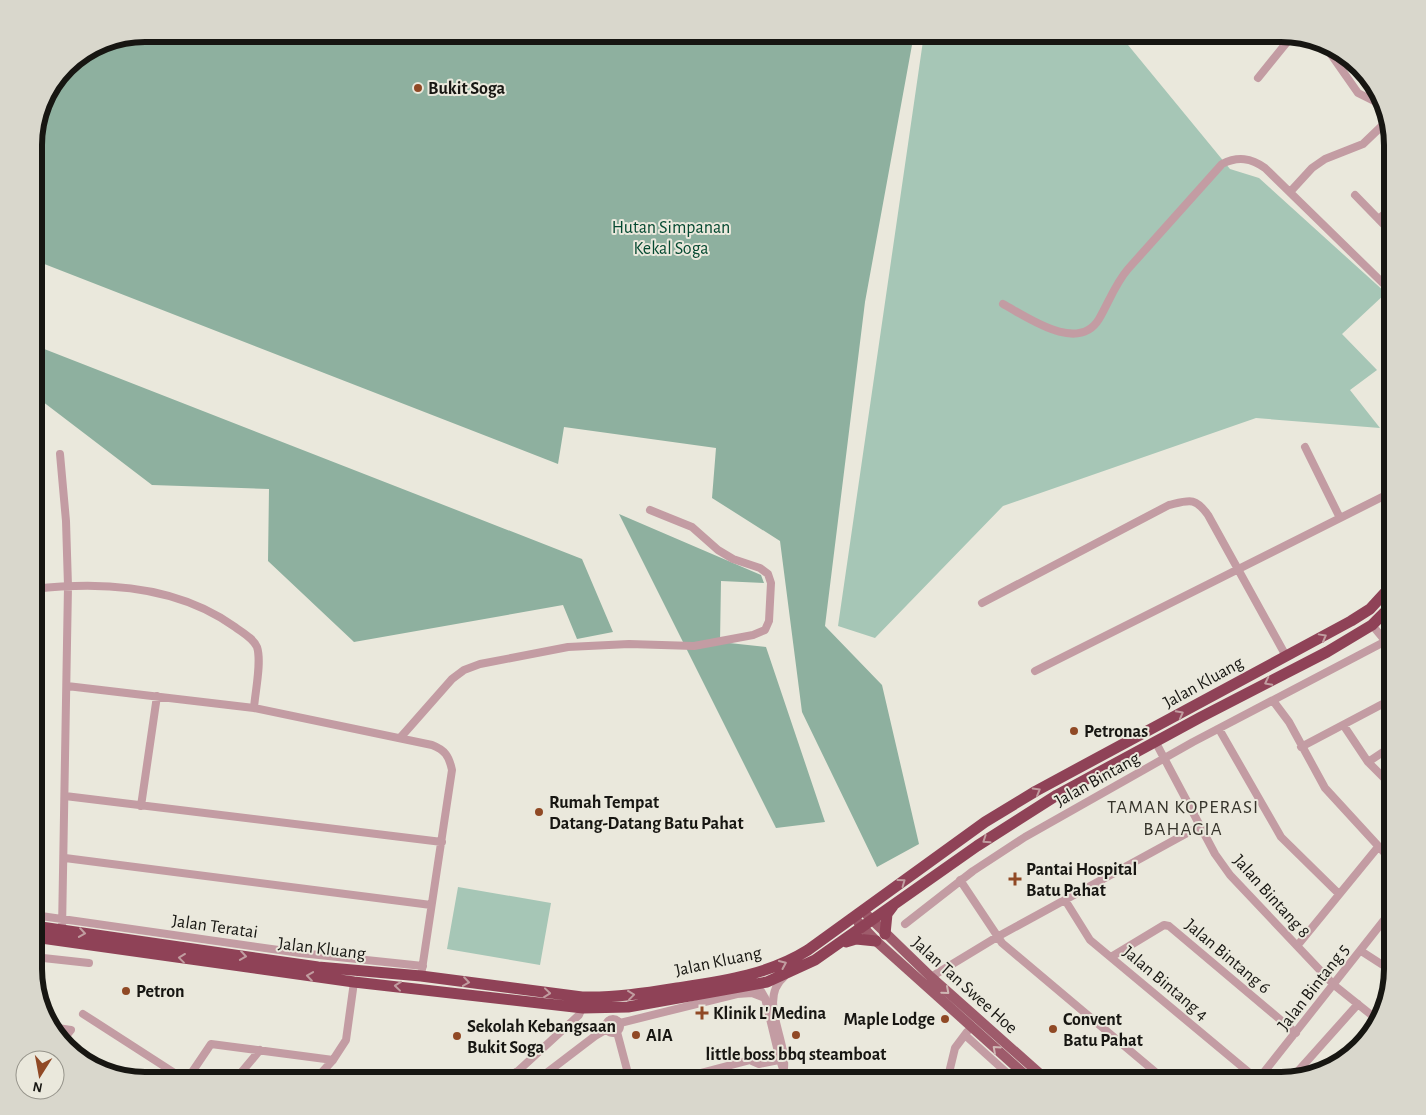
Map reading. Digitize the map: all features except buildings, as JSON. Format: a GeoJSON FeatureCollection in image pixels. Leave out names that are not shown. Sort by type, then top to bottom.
{"type":"FeatureCollection","features":[{"type":"Feature","properties":{"kind":"highway","name":"Jalan Kluang"},"geometry":{"type":"LineString","coordinates":[[43,926],[63,925],[204,944],[318,967],[422,971],[583,1002],[766,971],[795,958],[1002,812],[1370,609],[1384,594]]}},
{"type":"Feature","properties":{"kind":"highway","name":"Jalan Kluang"},"geometry":{"type":"LineString","coordinates":[[43,937],[354,982],[628,1007],[750,986],[785,975],[815,960],[1015,821],[1156,741],[1327,652],[1372,625],[1384,613]]}},
{"type":"Feature","properties":{"kind":"highway"},"geometry":{"type":"LineString","coordinates":[[836,946],[856,939],[880,938],[888,914],[895,903]]}},
{"type":"Feature","properties":{"kind":"highway"},"geometry":{"type":"LineString","coordinates":[[422,971],[428,985],[442,991]]}},
{"type":"Feature","properties":{"kind":"main road","name":"Jalan Tan Swee Hoe"},"geometry":{"type":"LineString","coordinates":[[858,914],[969,1031],[1021,1072]]}},
{"type":"Feature","properties":{"kind":"main road","name":"Jalan Tan Swee Hoe"},"geometry":{"type":"LineString","coordinates":[[880,938],[931,978],[1038,1072]]}},
{"type":"Feature","properties":{"kind":"street"},"geometry":{"type":"LineString","coordinates":[[1258,78],[1287,42]]}},
{"type":"Feature","properties":{"kind":"street"},"geometry":{"type":"LineString","coordinates":[[1333,56],[1358,92],[1373,100]]}},
{"type":"Feature","properties":{"kind":"street"},"geometry":{"type":"LineString","coordinates":[[1290,192],[1312,168],[1325,159],[1363,144],[1382,126]]}},
{"type":"Feature","properties":{"kind":"street"},"geometry":{"type":"LineString","coordinates":[[1003,304],[1055,332],[1068,334],[1082,332],[1098,320],[1110,294],[1128,269],[1222,164],[1232,159],[1255,161],[1290,192],[1384,284]]}},
{"type":"Feature","properties":{"kind":"street"},"geometry":{"type":"LineString","coordinates":[[1356,195],[1384,224]]}},
{"type":"Feature","properties":{"kind":"street"},"geometry":{"type":"LineString","coordinates":[[1379,219],[1384,214]]}},
{"type":"Feature","properties":{"kind":"street"},"geometry":{"type":"LineString","coordinates":[[1306,447],[1340,518]]}},
{"type":"Feature","properties":{"kind":"street"},"geometry":{"type":"LineString","coordinates":[[43,917],[63,925],[68,586],[66,521],[60,454]]}},
{"type":"Feature","properties":{"kind":"street"},"geometry":{"type":"LineString","coordinates":[[1035,671],[1238,571],[1384,496]]}},
{"type":"Feature","properties":{"kind":"street"},"geometry":{"type":"LineString","coordinates":[[982,603],[1169,505],[1188,500],[1200,503],[1208,515],[1286,656]]}},
{"type":"Feature","properties":{"kind":"street"},"geometry":{"type":"LineString","coordinates":[[400,738],[452,679],[464,670],[480,664],[568,647],[629,644],[694,646],[753,635],[764,630],[769,621],[771,583],[768,574],[760,568],[733,559],[718,550],[692,528],[650,510]]}},
{"type":"Feature","properties":{"kind":"street"},"geometry":{"type":"LineString","coordinates":[[43,588],[105,585],[140,590],[188,602],[224,618],[251,638],[258,649],[254,708]]}},
{"type":"Feature","properties":{"kind":"street"},"geometry":{"type":"LineString","coordinates":[[1372,625],[1384,642]]}},
{"type":"Feature","properties":{"kind":"street","name":"Jalan Bintang"},"geometry":{"type":"LineString","coordinates":[[905,924],[960,880],[1025,837],[1218,729],[1274,702],[1384,642]]}},
{"type":"Feature","properties":{"kind":"street"},"geometry":{"type":"LineString","coordinates":[[67,686],[254,708],[400,738],[443,749],[449,757],[452,770],[422,971]]}},
{"type":"Feature","properties":{"kind":"street"},"geometry":{"type":"LineString","coordinates":[[141,806],[157,696]]}},
{"type":"Feature","properties":{"kind":"street"},"geometry":{"type":"LineString","coordinates":[[1274,702],[1290,722],[1301,747],[1325,788],[1384,853]]}},
{"type":"Feature","properties":{"kind":"street"},"geometry":{"type":"LineString","coordinates":[[1301,747],[1384,704]]}},
{"type":"Feature","properties":{"kind":"street"},"geometry":{"type":"LineString","coordinates":[[1344,726],[1368,762],[1384,778]]}},
{"type":"Feature","properties":{"kind":"street"},"geometry":{"type":"LineString","coordinates":[[1218,729],[1281,837],[1339,894]]}},
{"type":"Feature","properties":{"kind":"street","name":"Jalan Bintang 8"},"geometry":{"type":"LineString","coordinates":[[1156,741],[1182,794],[1230,874],[1334,985],[1372,1016]]}},
{"type":"Feature","properties":{"kind":"street"},"geometry":{"type":"LineString","coordinates":[[1368,762],[1384,751]]}},
{"type":"Feature","properties":{"kind":"street"},"geometry":{"type":"LineString","coordinates":[[65,796],[442,842]]}},
{"type":"Feature","properties":{"kind":"street"},"geometry":{"type":"LineString","coordinates":[[931,978],[997,937],[1200,826]]}},
{"type":"Feature","properties":{"kind":"street"},"geometry":{"type":"LineString","coordinates":[[1297,946],[1378,847]]}},
{"type":"Feature","properties":{"kind":"street"},"geometry":{"type":"LineString","coordinates":[[65,858],[431,905]]}},
{"type":"Feature","properties":{"kind":"street"},"geometry":{"type":"LineString","coordinates":[[960,880],[997,937],[1155,1072]]}},
{"type":"Feature","properties":{"kind":"street","name":"Jalan Bintang 4"},"geometry":{"type":"LineString","coordinates":[[1065,900],[1087,936],[1246,1072]]}},
{"type":"Feature","properties":{"kind":"street","name":"Jalan Bintang 5"},"geometry":{"type":"LineString","coordinates":[[1264,1072],[1384,921]]}},
{"type":"Feature","properties":{"kind":"street","name":"Jalan Bintang 6"},"geometry":{"type":"LineString","coordinates":[[1111,957],[1164,925],[1169,926],[1296,1033]]}},
{"type":"Feature","properties":{"kind":"street"},"geometry":{"type":"LineString","coordinates":[[1361,951],[1384,966]]}},
{"type":"Feature","properties":{"kind":"street"},"geometry":{"type":"LineString","coordinates":[[43,958],[89,963]]}},
{"type":"Feature","properties":{"kind":"street"},"geometry":{"type":"LineString","coordinates":[[785,975],[774,987],[772,999],[785,1072]]}},
{"type":"Feature","properties":{"kind":"street"},"geometry":{"type":"LineString","coordinates":[[322,1072],[343,1046],[349,1030],[354,982]]}},
{"type":"Feature","properties":{"kind":"street"},"geometry":{"type":"LineString","coordinates":[[750,986],[761,991],[765,998],[782,1056]]}},
{"type":"Feature","properties":{"kind":"street"},"geometry":{"type":"LineString","coordinates":[[548,1072],[607,1029],[608,1022],[611,1019],[620,1023],[737,994],[752,993],[765,998]]}},
{"type":"Feature","properties":{"kind":"street"},"geometry":{"type":"LineString","coordinates":[[516,1072],[579,1015],[583,1002]]}},
{"type":"Feature","properties":{"kind":"street"},"geometry":{"type":"LineString","coordinates":[[1298,1071],[1358,1004]]}},
{"type":"Feature","properties":{"kind":"street"},"geometry":{"type":"LineString","coordinates":[[83,1014],[173,1072]]}},
{"type":"Feature","properties":{"kind":"street"},"geometry":{"type":"LineString","coordinates":[[620,1023],[620,1029],[617,1032],[628,1072]]}},
{"type":"Feature","properties":{"kind":"street"},"geometry":{"type":"LineString","coordinates":[[62,1029],[71,1030],[67,1035]]}},
{"type":"Feature","properties":{"kind":"street"},"geometry":{"type":"LineString","coordinates":[[607,1029],[612,1033],[617,1032]]}},
{"type":"Feature","properties":{"kind":"street"},"geometry":{"type":"LineString","coordinates":[[949,1072],[955,1048],[969,1031],[1008,1072]]}},
{"type":"Feature","properties":{"kind":"street"},"geometry":{"type":"LineString","coordinates":[[192,1072],[208,1045],[332,1060]]}},
{"type":"Feature","properties":{"kind":"street"},"geometry":{"type":"LineString","coordinates":[[242,1072],[260,1050]]}},
{"type":"Feature","properties":{"kind":"street"},"geometry":{"type":"LineString","coordinates":[[709,1072],[752,1062],[758,1056],[782,1056]]}},
{"type":"Feature","properties":{"kind":"green space","name":"Hutan Simpanan Kekal Soga"},"geometry":{"type":"Polygon","coordinates":[[[912,42],[865,302],[825,626],[882,685],[919,844],[877,867],[802,712],[780,541],[712,498],[716,448],[564,427],[558,464],[43,264],[43,132],[50,106],[64,83],[78,68],[94,56],[125,44],[139,43],[912,42]]]}},
{"type":"Feature","properties":{"kind":"green space"},"geometry":{"type":"Polygon","coordinates":[[[923,42],[1126,42],[1230,169],[1259,178],[1384,291],[1384,295],[1342,334],[1377,370],[1350,390],[1380,428],[1256,418],[1003,506],[875,638],[838,626],[923,42]]]}},
{"type":"Feature","properties":{"kind":"green space"},"geometry":{"type":"Polygon","coordinates":[[[43,349],[582,559],[613,632],[577,639],[563,605],[354,642],[268,561],[269,489],[152,485],[43,402],[43,349]]]}},
{"type":"Feature","properties":{"kind":"green space"},"geometry":{"type":"Polygon","coordinates":[[[619,514],[761,575],[764,583],[721,581],[720,642],[766,647],[825,822],[776,828],[619,514]]]}},
{"type":"Feature","properties":{"kind":"green space"},"geometry":{"type":"Polygon","coordinates":[[[458,887],[551,903],[540,965],[447,949],[458,887]]]}},
{"type":"Feature","properties":{"kind":"place","name":"Bukit Soga"},"geometry":{"type":"Point","coordinates":[418,88]}},
{"type":"Feature","properties":{"kind":"place","name":"Petronas"},"geometry":{"type":"Point","coordinates":[1074,731]}},
{"type":"Feature","properties":{"kind":"place","name":"Rumah Tempat Datang-Datang Batu Pahat"},"geometry":{"type":"Point","coordinates":[539,812]}},
{"type":"Feature","properties":{"kind":"place","name":"Pantai Hospital Batu Pahat"},"geometry":{"type":"Point","coordinates":[1015,879]}},
{"type":"Feature","properties":{"kind":"place","name":"Petron"},"geometry":{"type":"Point","coordinates":[126,991]}},
{"type":"Feature","properties":{"kind":"place","name":"Klinik L' Medina"},"geometry":{"type":"Point","coordinates":[702,1013]}},
{"type":"Feature","properties":{"kind":"place","name":"Maple Lodge"},"geometry":{"type":"Point","coordinates":[945,1019]}},
{"type":"Feature","properties":{"kind":"place","name":"Convent Batu Pahat"},"geometry":{"type":"Point","coordinates":[1053,1029]}},
{"type":"Feature","properties":{"kind":"place","name":"AIA"},"geometry":{"type":"Point","coordinates":[636,1035]}},
{"type":"Feature","properties":{"kind":"place","name":"little boss bbq steamboat"},"geometry":{"type":"Point","coordinates":[796,1035]}},
{"type":"Feature","properties":{"kind":"place","name":"Sekolah Kebangsaan Bukit Soga"},"geometry":{"type":"Point","coordinates":[457,1036]}},
{"type":"Feature","properties":{"kind":"district","name":"TAMAN KOPERASI BAHAGIA"},"geometry":{"type":"Point","coordinates":[1183,817]}}]}
